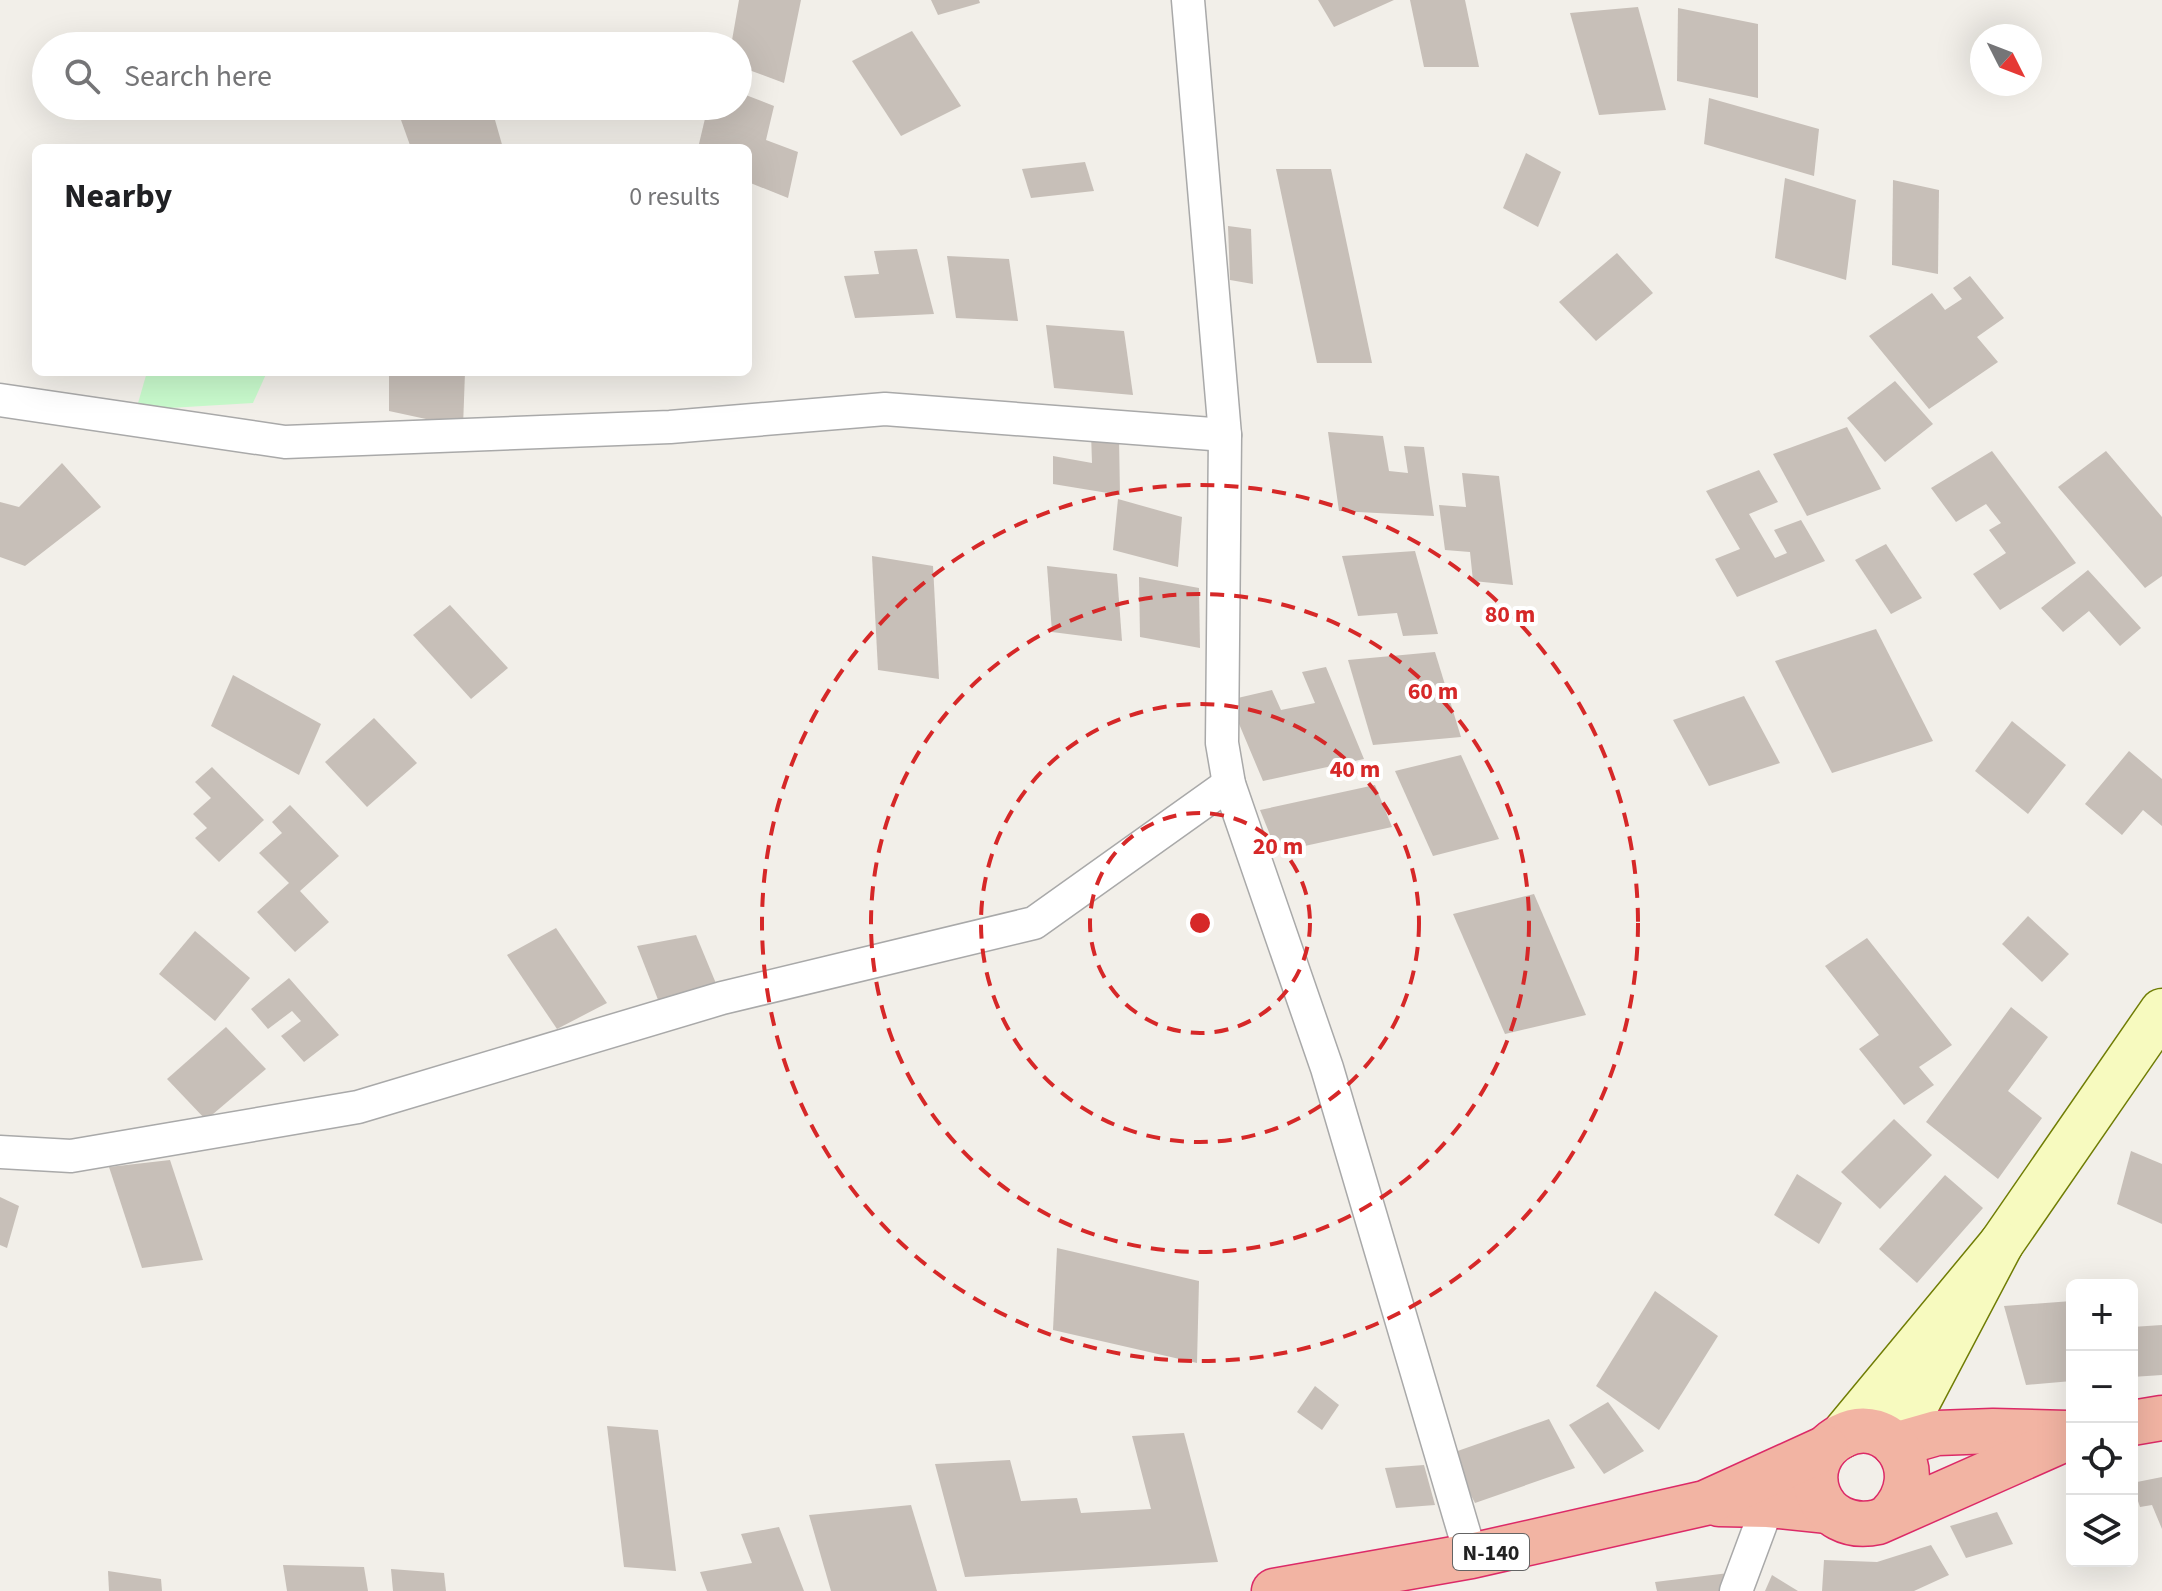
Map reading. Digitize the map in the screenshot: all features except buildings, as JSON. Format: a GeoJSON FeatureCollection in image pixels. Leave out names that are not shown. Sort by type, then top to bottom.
{"type":"FeatureCollection","features":[{"type":"Feature","properties":{"kind":"highway"},"geometry":{"type":"LineString","coordinates":[[2138,1422],[2162,1418]]}},
{"type":"Feature","properties":{"kind":"highway","name":"N-140"},"geometry":{"type":"LineString","coordinates":[[1274,1591],[1471,1556],[1705,1503],[1855,1432],[1870,1432],[1895,1445],[1937,1433],[2066,1434]]}},
{"type":"Feature","properties":{"kind":"highway","name":"N-140"},"geometry":{"type":"LineString","coordinates":[[1705,1503],[1828,1511],[1839,1519],[1865,1525],[2066,1437]]}},
{"type":"Feature","properties":{"kind":"highway"},"geometry":{"type":"LineString","coordinates":[[1828,1511],[1816,1487],[1816,1467],[1834,1442]]}},
{"type":"Feature","properties":{"kind":"highway"},"geometry":{"type":"LineString","coordinates":[[1890,1515],[1901,1504],[1907,1489],[1908,1473],[1904,1458],[1895,1445]]}},
{"type":"Feature","properties":{"kind":"main road"},"geometry":{"type":"LineString","coordinates":[[1834,1442],[2001,1244],[2162,1011]]}},
{"type":"Feature","properties":{"kind":"main road"},"geometry":{"type":"LineString","coordinates":[[1895,1445],[2001,1244]]}},
{"type":"Feature","properties":{"kind":"street"},"geometry":{"type":"LineString","coordinates":[[1188,0],[1225,435],[1222,743],[1229,784],[1327,1068],[1471,1556]]}},
{"type":"Feature","properties":{"kind":"street"},"geometry":{"type":"LineString","coordinates":[[0,400],[285,442],[670,427],[885,409],[1225,435]]}},
{"type":"Feature","properties":{"kind":"street"},"geometry":{"type":"LineString","coordinates":[[0,1152],[71,1156],[358,1107],[722,998],[1034,923],[1229,784]]}},
{"type":"Feature","properties":{"kind":"street"},"geometry":{"type":"LineString","coordinates":[[1736,1591],[1768,1505]]}},
{"type":"Feature","properties":{"kind":"green space"},"geometry":{"type":"Polygon","coordinates":[[[146,376],[265,376],[253,403],[136,410],[146,376]]]}}]}
